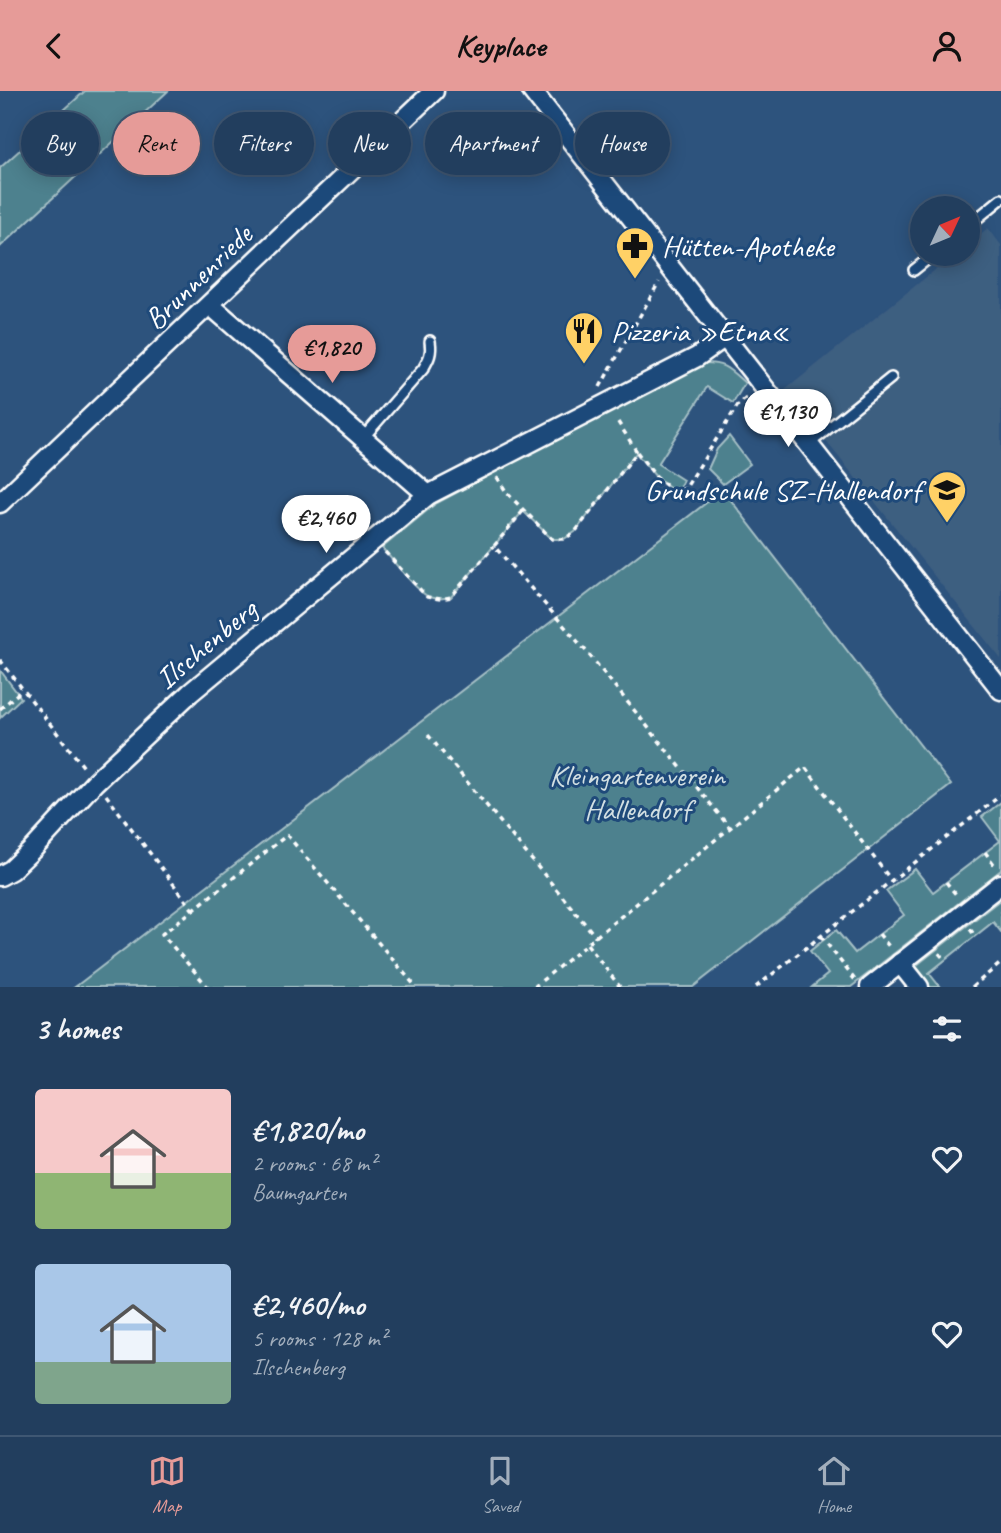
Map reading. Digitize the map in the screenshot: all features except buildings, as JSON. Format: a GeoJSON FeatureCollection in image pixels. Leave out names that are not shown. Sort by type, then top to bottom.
{"type":"FeatureCollection","features":[{"type":"Feature","properties":{"kind":"street","name":"Brunnenriede"},"geometry":{"type":"LineString","coordinates":[[0,503],[434,91]]}},
{"type":"Feature","properties":{"kind":"street"},"geometry":{"type":"LineString","coordinates":[[532,91],[1001,690]]}},
{"type":"Feature","properties":{"kind":"street"},"geometry":{"type":"LineString","coordinates":[[210,305],[428,495]]}},
{"type":"Feature","properties":{"kind":"street","name":"Ilschenberg"},"geometry":{"type":"LineString","coordinates":[[0,876],[12,870],[95,782],[190,693],[428,495],[697,357],[725,337]]}},
{"type":"Feature","properties":{"kind":"street"},"geometry":{"type":"LineString","coordinates":[[864,985],[900,963],[1000,878]]}},
{"type":"Feature","properties":{"kind":"street"},"geometry":{"type":"LineString","coordinates":[[900,963],[919,987]]}},
{"type":"Feature","properties":{"kind":"lane"},"geometry":{"type":"LineString","coordinates":[[980,216],[1001,199]]}},
{"type":"Feature","properties":{"kind":"lane"},"geometry":{"type":"LineString","coordinates":[[914,270],[919,266]]}},
{"type":"Feature","properties":{"kind":"lane"},"geometry":{"type":"LineString","coordinates":[[363,438],[423,369],[430,358],[430,341]]}},
{"type":"Feature","properties":{"kind":"lane"},"geometry":{"type":"LineString","coordinates":[[809,444],[891,378]]}},
{"type":"Feature","properties":{"kind":"path"},"geometry":{"type":"LineString","coordinates":[[669,265],[599,386],[637,452],[656,477],[672,490],[685,489],[738,405],[763,385]]}},
{"type":"Feature","properties":{"kind":"path"},"geometry":{"type":"LineString","coordinates":[[490,463],[507,493],[523,511],[552,539],[564,539],[575,532],[637,452]]}},
{"type":"Feature","properties":{"kind":"path"},"geometry":{"type":"LineString","coordinates":[[382,548],[427,597],[451,597],[523,511]]}},
{"type":"Feature","properties":{"kind":"path"},"geometry":{"type":"LineString","coordinates":[[494,546],[586,651],[730,828]]}},
{"type":"Feature","properties":{"kind":"path"},"geometry":{"type":"LineString","coordinates":[[0,660],[193,910]]}},
{"type":"Feature","properties":{"kind":"path"},"geometry":{"type":"LineString","coordinates":[[0,709],[23,689]]}},
{"type":"Feature","properties":{"kind":"path"},"geometry":{"type":"LineString","coordinates":[[428,736],[596,937]]}},
{"type":"Feature","properties":{"kind":"path"},"geometry":{"type":"LineString","coordinates":[[534,987],[805,767],[891,880]]}},
{"type":"Feature","properties":{"kind":"path"},"geometry":{"type":"LineString","coordinates":[[756,987],[1001,795]]}},
{"type":"Feature","properties":{"kind":"path"},"geometry":{"type":"LineString","coordinates":[[208,987],[162,934],[287,835],[416,987]]}},
{"type":"Feature","properties":{"kind":"path"},"geometry":{"type":"LineString","coordinates":[[985,852],[1000,878]]}},
{"type":"Feature","properties":{"kind":"path"},"geometry":{"type":"LineString","coordinates":[[821,936],[864,985]]}},
{"type":"Feature","properties":{"kind":"path"},"geometry":{"type":"LineString","coordinates":[[587,944],[620,987]]}},
{"type":"Feature","properties":{"kind":"path"},"geometry":{"type":"LineString","coordinates":[[972,987],[1001,964]]}},
{"type":"Feature","properties":{"kind":"shaded area","name":"Grundschule SZ-Hallendorf"},"geometry":{"type":"Polygon","coordinates":[[[988,228],[1001,245],[1001,659],[785,390],[940,266],[980,266],[980,234],[988,228]]]}},
{"type":"Feature","properties":{"kind":"green space"},"geometry":{"type":"Polygon","coordinates":[[[85,91],[168,91],[145,112],[113,112],[113,142],[99,155],[99,112],[62,112],[85,91]]]}},
{"type":"Feature","properties":{"kind":"green space"},"geometry":{"type":"Polygon","coordinates":[[[21,149],[21,175],[78,175],[0,247],[0,168],[21,149]]]}},
{"type":"Feature","properties":{"kind":"green space"},"geometry":{"type":"Polygon","coordinates":[[[702,363],[726,367],[745,383],[733,403],[707,387],[658,464],[683,480],[678,490],[672,490],[656,477],[636,453],[575,532],[564,539],[552,539],[523,511],[451,597],[440,599],[424,594],[382,548],[435,504],[702,363]]]}},
{"type":"Feature","properties":{"kind":"green space"},"geometry":{"type":"Polygon","coordinates":[[[729,436],[750,464],[723,484],[708,469],[717,449],[729,436]]]}},
{"type":"Feature","properties":{"kind":"green space","name":"Kleingartenverein Hallendorf"},"geometry":{"type":"Polygon","coordinates":[[[723,490],[951,785],[693,987],[75,987],[723,490]]]}},
{"type":"Feature","properties":{"kind":"green space"},"geometry":{"type":"Polygon","coordinates":[[[0,670],[21,698],[0,718],[0,670]]]}},
{"type":"Feature","properties":{"kind":"green space"},"geometry":{"type":"Polygon","coordinates":[[[1001,802],[1001,870],[851,987],[812,987],[828,974],[810,951],[836,930],[855,953],[904,915],[886,891],[915,869],[933,892],[1000,841],[982,817],[1001,802]]]}},
{"type":"Feature","properties":{"kind":"green space"},"geometry":{"type":"Polygon","coordinates":[[[1001,899],[1001,932],[993,922],[929,973],[940,987],[919,987],[908,972],[1001,899]]]}},
{"type":"Feature","properties":{"kind":"place","name":"Hütten-Apotheke"},"geometry":{"type":"Point","coordinates":[635,280]}},
{"type":"Feature","properties":{"kind":"place","name":"Pizzeria »Etna«"},"geometry":{"type":"Point","coordinates":[584,365]}},
{"type":"Feature","properties":{"kind":"place","name":"Grundschule SZ-Hallendorf"},"geometry":{"type":"Point","coordinates":[947,524]}}]}
